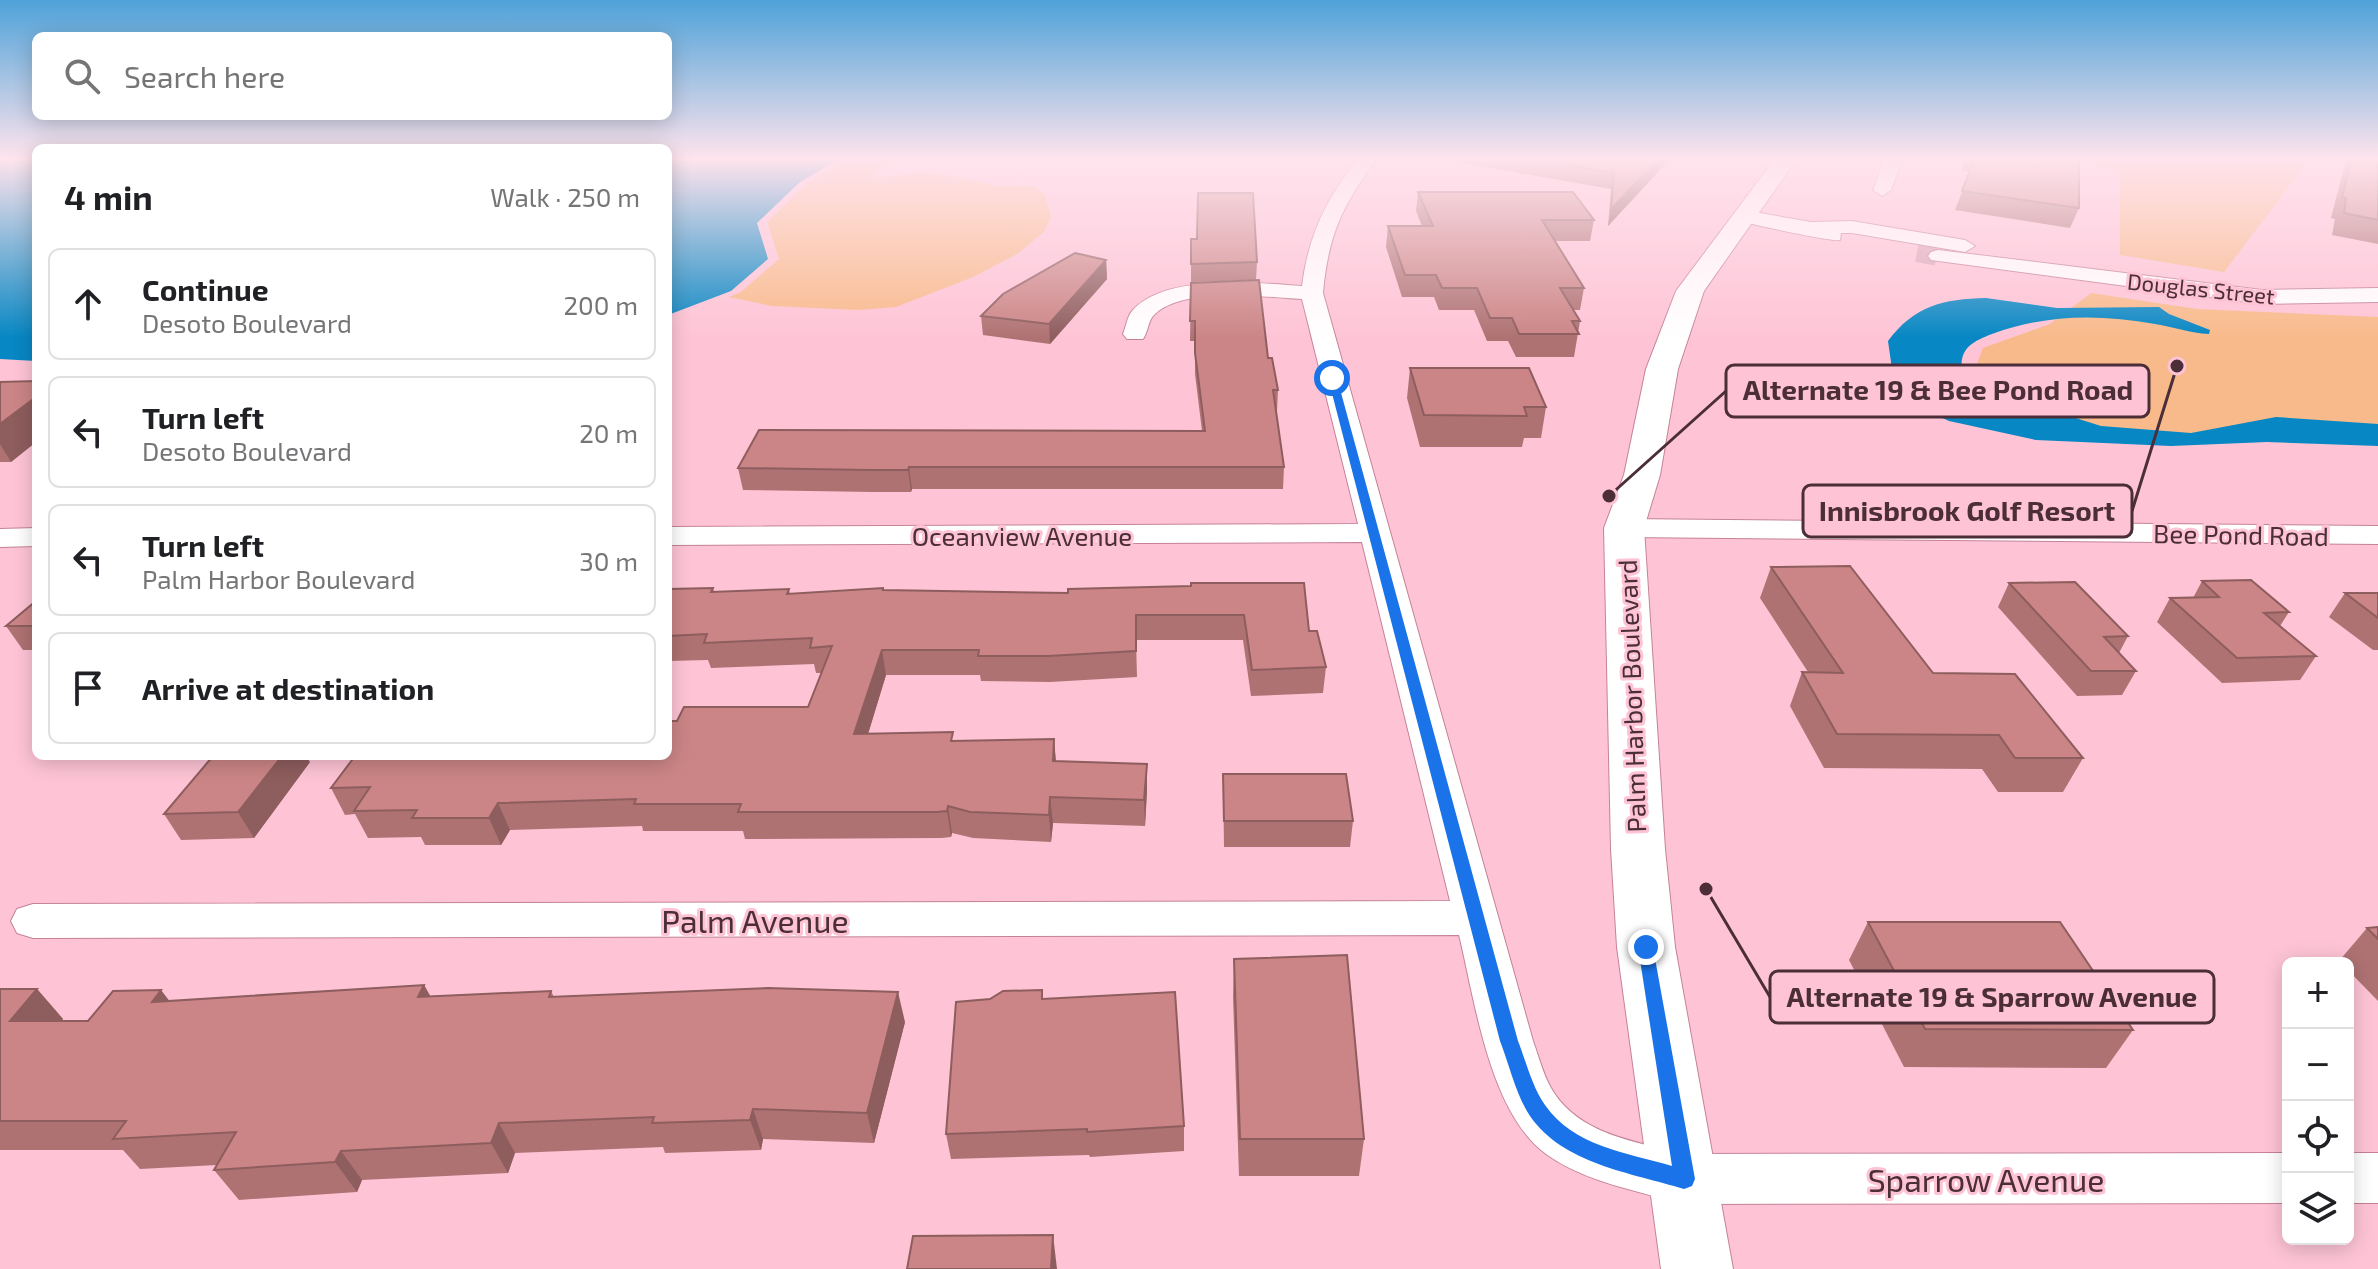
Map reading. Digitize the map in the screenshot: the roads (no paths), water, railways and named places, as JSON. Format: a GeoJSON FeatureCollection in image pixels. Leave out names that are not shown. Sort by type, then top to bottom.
{"type":"FeatureCollection","features":[{"type":"Feature","properties":{"kind":"main road","name":"Palm Harbor Boulevard"},"geometry":{"type":"LineString","coordinates":[[1697,1269],[1646,947],[1638,849],[1624,528],[1642,475],[1662,369],[1679,320],[1690,291],[1741,219]]}},
{"type":"Feature","properties":{"kind":"street"},"geometry":{"type":"LineString","coordinates":[[1135,334],[1138,317],[1153,305],[1184,293],[1312,293],[1315,258],[1327,219]]}},
{"type":"Feature","properties":{"kind":"street","name":"Douglas Street"},"geometry":{"type":"LineString","coordinates":[[1761,219],[1811,228],[1841,239],[1926,257],[2262,297],[2378,295]]}},
{"type":"Feature","properties":{"kind":"street","name":"Douglas Street"},"geometry":{"type":"LineString","coordinates":[[1811,228],[1852,227],[1969,247],[2025,269]]}},
{"type":"Feature","properties":{"kind":"street"},"geometry":{"type":"LineString","coordinates":[[1841,239],[1862,251]]}},
{"type":"Feature","properties":{"kind":"street","name":"Sparrow Avenue"},"geometry":{"type":"LineString","coordinates":[[1312,293],[1509,1041],[1536,1109],[1562,1138],[1604,1156],[1684,1179],[2282,1178]]}},
{"type":"Feature","properties":{"kind":"street","name":"Bee Pond Road"},"geometry":{"type":"LineString","coordinates":[[1624,528],[2378,535]]}},
{"type":"Feature","properties":{"kind":"street","name":"Oceanview Avenue"},"geometry":{"type":"LineString","coordinates":[[672,536],[1376,533]]}},
{"type":"Feature","properties":{"kind":"street"},"geometry":{"type":"LineString","coordinates":[[0,538],[32,537]]}},
{"type":"Feature","properties":{"kind":"street","name":"Palm Avenue"},"geometry":{"type":"LineString","coordinates":[[33,921],[1477,918]]}},
{"type":"Feature","properties":{"kind":"street"},"geometry":{"type":"LineString","coordinates":[[2354,1178],[2378,1178]]}},
{"type":"Feature","properties":{"kind":"water"},"geometry":{"type":"Polygon","coordinates":[[[0,219],[32,219],[32,361],[0,359],[0,219]]]}},
{"type":"Feature","properties":{"kind":"water"},"geometry":{"type":"Polygon","coordinates":[[[672,219],[761,219],[757,223],[768,259],[731,291],[672,313],[672,219]]]}},
{"type":"Feature","properties":{"kind":"water"},"geometry":{"type":"Polygon","coordinates":[[[1986,298],[2057,308],[2159,307],[2210,330],[2209,334],[2093,317],[2053,319],[2012,327],[1978,340],[1968,347],[1962,357],[1962,372],[1990,391],[2101,426],[2191,433],[2276,417],[2378,424],[2378,446],[2267,442],[2171,446],[2036,440],[1949,421],[1896,397],[1888,341],[1898,329],[1919,312],[1931,307],[1956,300],[1986,298]]]}},
{"type":"Feature","properties":{"kind":"tunnel"},"geometry":{"type":"LineString","coordinates":[[1917,252],[1938,256]]}},
{"type":"Feature","properties":{"kind":"place","name":"Innisbrook Golf Resort"},"geometry":{"type":"Point","coordinates":[2177,366]}},
{"type":"Feature","properties":{"kind":"place","name":"Alternate 19 & Bee Pond Road"},"geometry":{"type":"Point","coordinates":[1609,496]}},
{"type":"Feature","properties":{"kind":"place","name":"Alternate 19 & Sparrow Avenue"},"geometry":{"type":"Point","coordinates":[1706,889]}}]}
